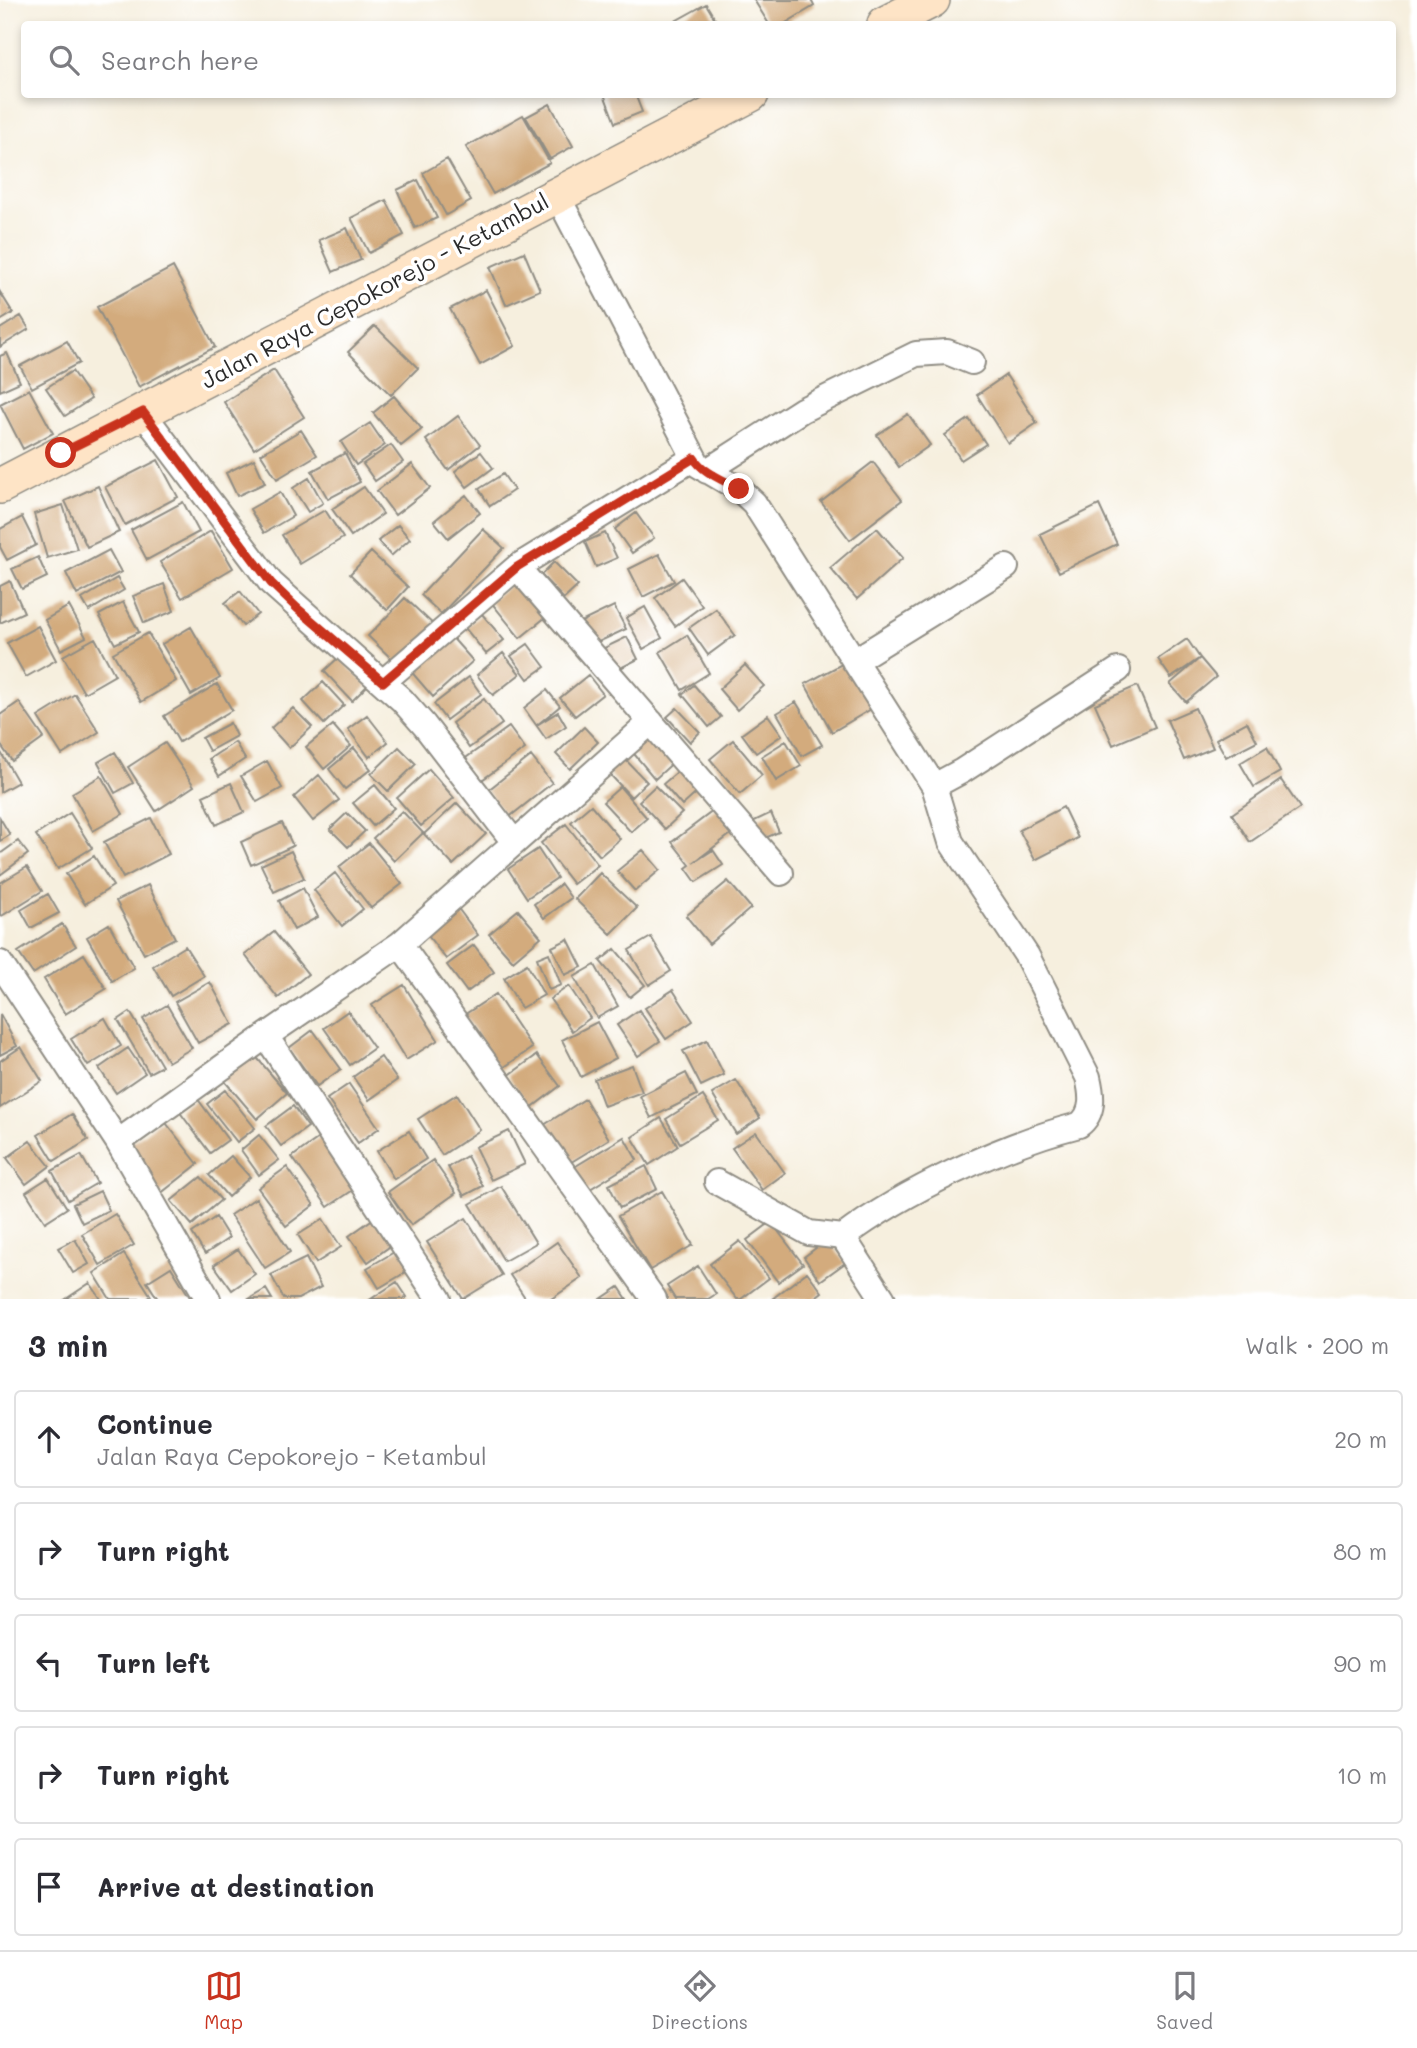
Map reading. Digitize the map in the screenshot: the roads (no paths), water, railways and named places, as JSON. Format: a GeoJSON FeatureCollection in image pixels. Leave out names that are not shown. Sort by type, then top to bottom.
{"type":"FeatureCollection","features":[{"type":"Feature","properties":{"kind":"street"},"geometry":{"type":"LineString","coordinates":[[891,21],[932,0]]}},
{"type":"Feature","properties":{"kind":"street","name":"Jalan Raya Cepokorejo - Ketambul"},"geometry":{"type":"LineString","coordinates":[[0,486],[743,98]]}},
{"type":"Feature","properties":{"kind":"street"},"geometry":{"type":"LineString","coordinates":[[557,195],[701,464],[739,489],[754,503],[934,786],[951,842],[1027,956],[1088,1077],[1092,1102],[1086,1119],[1079,1125],[985,1158],[875,1213],[843,1237],[809,1233],[717,1182]]}},
{"type":"Feature","properties":{"kind":"street"},"geometry":{"type":"LineString","coordinates":[[383,682],[517,567],[701,464],[916,354],[947,352],[972,362]]}},
{"type":"Feature","properties":{"kind":"street"},"geometry":{"type":"LineString","coordinates":[[143,412],[271,583],[383,682],[424,725],[514,842]]}},
{"type":"Feature","properties":{"kind":"street"},"geometry":{"type":"LineString","coordinates":[[517,567],[781,873]]}},
{"type":"Feature","properties":{"kind":"street"},"geometry":{"type":"LineString","coordinates":[[855,661],[1006,567]]}},
{"type":"Feature","properties":{"kind":"street"},"geometry":{"type":"LineString","coordinates":[[934,786],[962,771],[1118,670]]}},
{"type":"Feature","properties":{"kind":"street"},"geometry":{"type":"LineString","coordinates":[[118,1142],[400,944],[652,722]]}},
{"type":"Feature","properties":{"kind":"street"},"geometry":{"type":"LineString","coordinates":[[400,944],[654,1299]]}},
{"type":"Feature","properties":{"kind":"street"},"geometry":{"type":"LineString","coordinates":[[0,962],[118,1142],[208,1299]]}},
{"type":"Feature","properties":{"kind":"street"},"geometry":{"type":"LineString","coordinates":[[266,1036],[439,1299]]}},
{"type":"Feature","properties":{"kind":"street"},"geometry":{"type":"LineString","coordinates":[[843,1237],[883,1299]]}}]}
